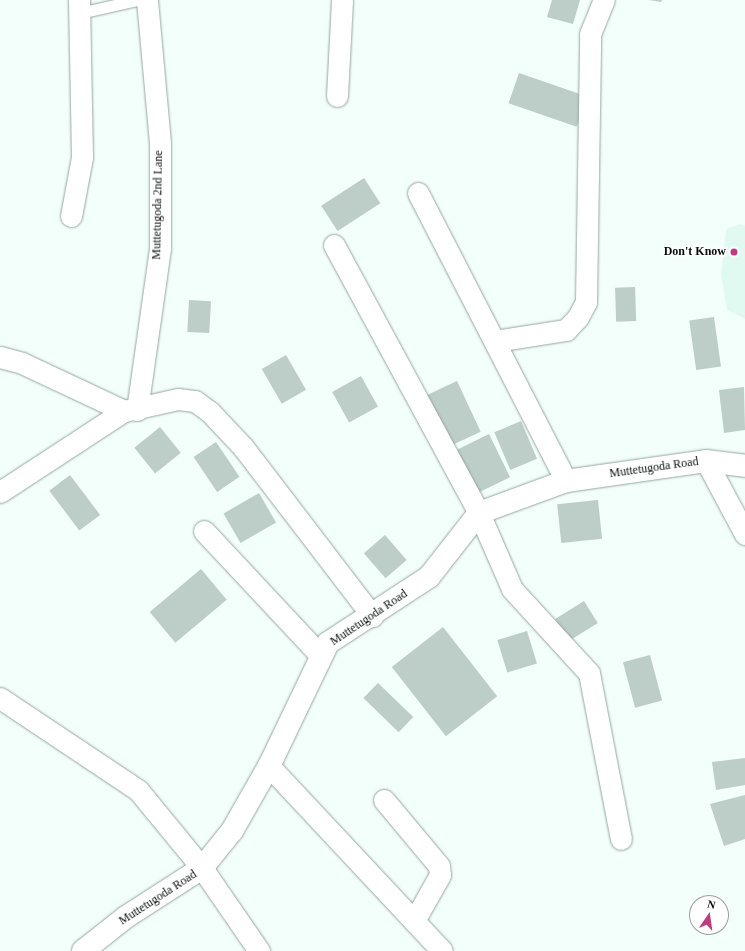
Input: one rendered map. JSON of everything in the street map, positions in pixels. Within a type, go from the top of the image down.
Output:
[{"type":"street","name":"Muttetugoda 2nd Lane","points":[[130,411],[160,248],[160,143],[147,0]]},
{"type":"street","points":[[337,96],[342,0]]},
{"type":"street","points":[[495,341],[566,330],[578,317],[586,302],[590,34],[604,0]]},
{"type":"street","points":[[71,216],[82,157],[80,6]]},
{"type":"street","points":[[418,193],[566,481]]},
{"type":"street","points":[[334,245],[479,513],[512,589],[589,673],[620,839]]},
{"type":"street","points":[[0,357],[22,363],[130,411]]},
{"type":"street","points":[[0,492],[130,411],[178,399],[195,401],[210,412],[243,447],[372,616]]},
{"type":"street","points":[[706,461],[745,534]]},
{"type":"street","name":"Muttetugoda Road","points":[[83,951],[126,917],[202,868],[232,831],[269,766],[328,643],[372,616],[429,577],[479,513],[566,481],[706,461],[745,466]]},
{"type":"street","points":[[204,531],[321,656]]},
{"type":"street","points":[[0,698],[138,790],[202,868],[259,951]]},
{"type":"street","points":[[269,766],[442,951]]},
{"type":"street","points":[[384,800],[439,866],[440,875],[414,921]]},
{"type":"lane","points":[[80,6],[137,0]]},
{"type":"shaded area","name":"Don't Know","points":[[740,224],[745,226],[745,319],[727,310],[721,275],[726,229]]},
{"type":"building","points":[[552,0],[580,0],[573,24],[547,17]]},
{"type":"building","points":[[649,0],[662,0],[661,2]]},
{"type":"building","points":[[519,73],[587,96],[577,127],[509,103]]},
{"type":"building","points":[[364,178],[380,203],[338,231],[321,206]]},
{"type":"building","points":[[635,287],[636,321],[616,322],[615,288]]},
{"type":"building","points":[[189,300],[211,301],[209,333],[187,332]]},
{"type":"building","points":[[714,317],[721,367],[696,370],[689,320]]},
{"type":"building","points":[[286,355],[306,390],[282,404],[262,369]]},
{"type":"building","points":[[361,376],[378,407],[349,423],[332,392]]},
{"type":"building","points":[[457,381],[481,432],[445,448],[422,397]]},
{"type":"building","points":[[744,387],[745,430],[724,433],[719,390]]},
{"type":"building","points":[[521,421],[537,459],[510,470],[494,432]]},
{"type":"building","points":[[160,427],[181,453],[155,473],[134,448]]},
{"type":"building","points":[[489,434],[510,477],[472,496],[451,452]]},
{"type":"building","points":[[216,442],[239,477],[217,492],[194,457]]},
{"type":"building","points":[[70,475],[100,515],[79,531],[49,491]]},
{"type":"building","points":[[259,493],[276,522],[240,543],[223,514]]},
{"type":"building","points":[[598,500],[602,539],[561,543],[557,504]]},
{"type":"building","points":[[385,535],[407,560],[386,578],[364,553]]},
{"type":"building","points":[[201,569],[227,600],[175,643],[150,612]]},
{"type":"building","points":[[584,601],[598,623],[569,641],[555,619]]},
{"type":"building","points":[[443,627],[497,696],[446,736],[392,667]]},
{"type":"building","points":[[527,631],[537,664],[507,673],[497,640]]},
{"type":"building","points":[[650,655],[662,700],[635,708],[623,662]]},
{"type":"building","points":[[378,683],[413,717],[399,732],[363,698]]},
{"type":"building","points":[[745,758],[745,785],[716,790],[712,762]]},
{"type":"building","points":[[745,795],[745,839],[724,846],[710,804]]},
{"type":"place","name":"Don't Know","points":[[734,252]]}]
